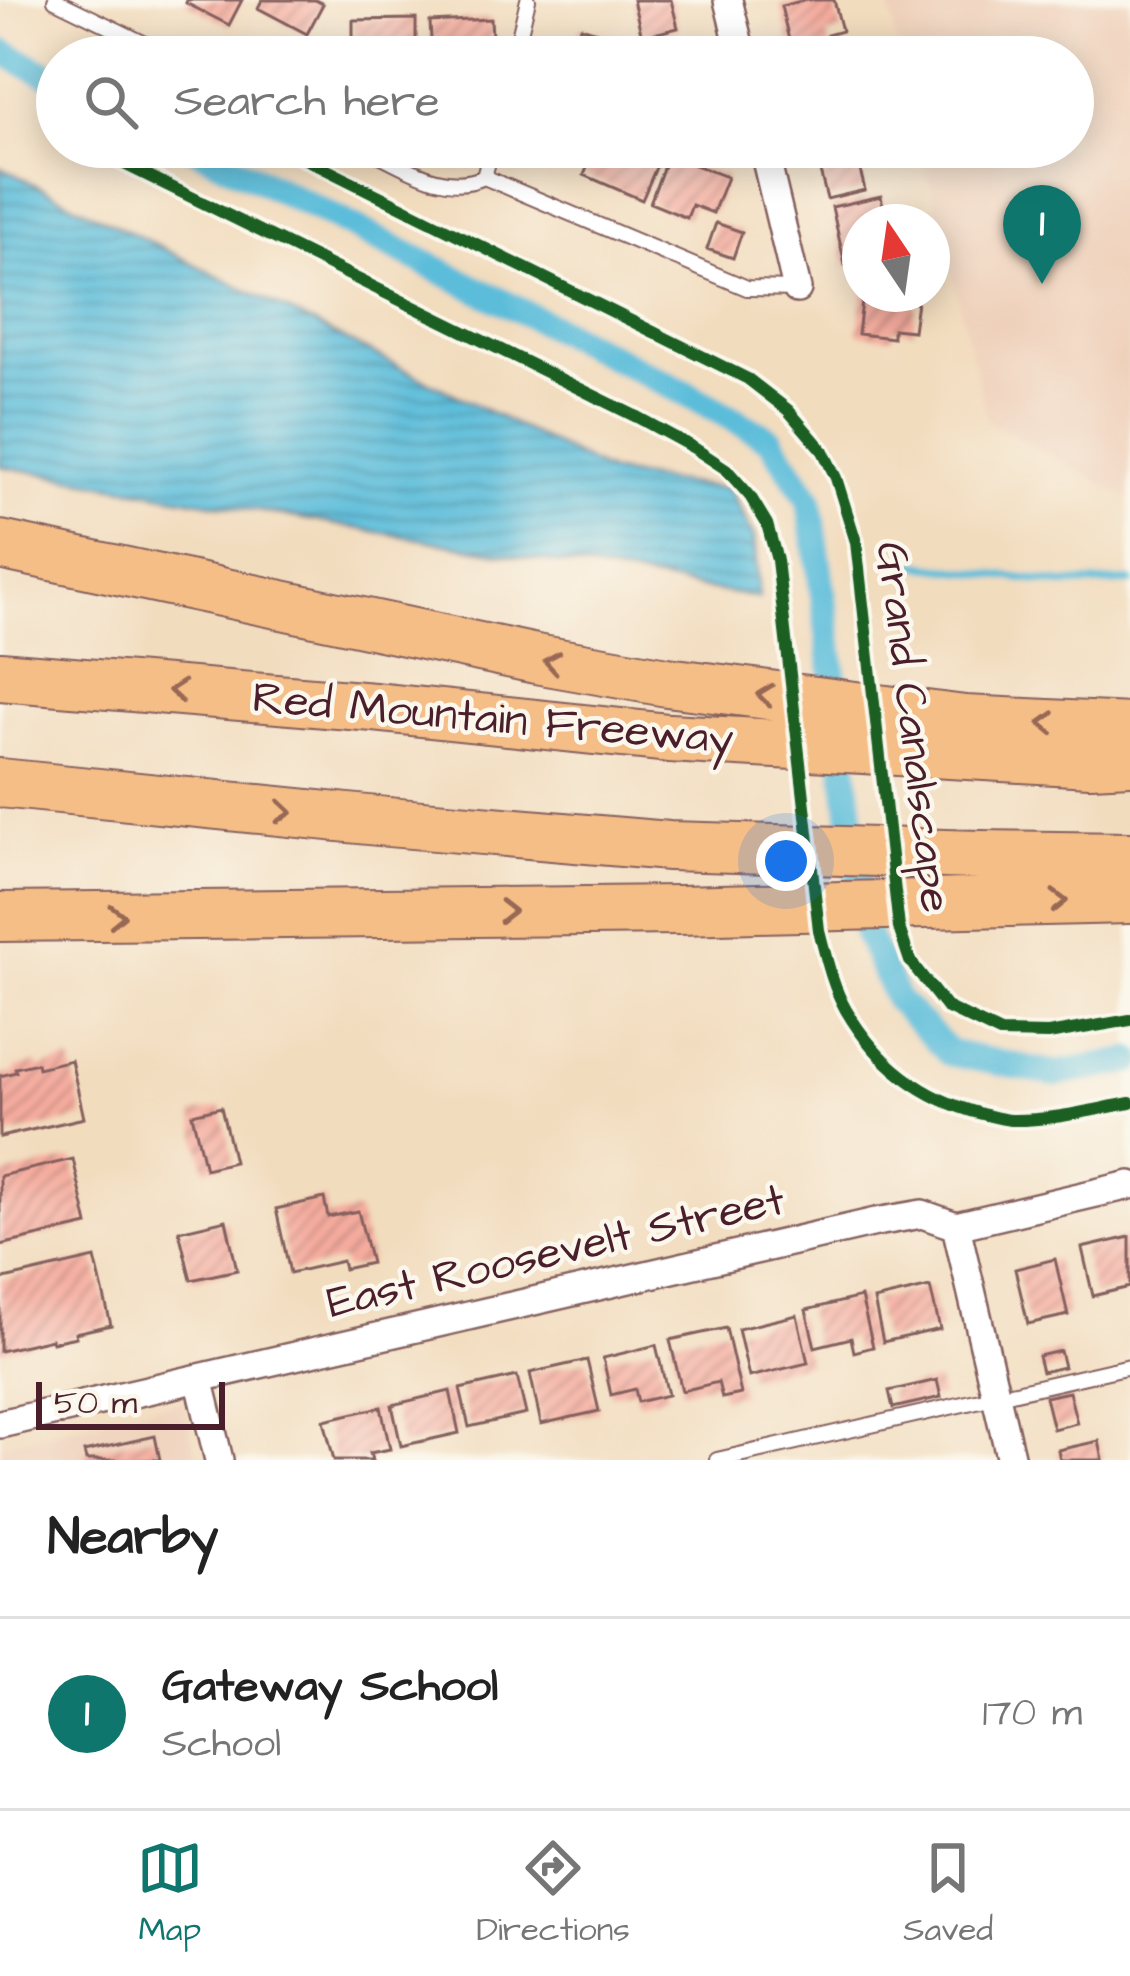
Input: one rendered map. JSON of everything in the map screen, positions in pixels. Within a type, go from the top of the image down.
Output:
[{"type":"highway","points":[[0,545],[536,659],[966,737],[1130,728]]},
{"type":"highway","name":"Red Mountain Freeway","points":[[0,676],[374,707],[669,738],[966,737],[1090,762],[1130,760]]},
{"type":"highway","points":[[0,783],[669,846],[1130,899]]},
{"type":"highway","points":[[0,917],[680,910],[985,879],[1130,857]]},
{"type":"street","points":[[728,0],[737,36]]},
{"type":"street","points":[[768,168],[797,289]]},
{"type":"street","name":"East Roosevelt Street","points":[[0,1424],[876,1222],[922,1214],[956,1226],[1130,1185]]},
{"type":"street","points":[[956,1226],[1011,1460]]},
{"type":"street","points":[[199,1378],[219,1460]]},
{"type":"lane","points":[[55,0],[129,36]]},
{"type":"lane","points":[[519,36],[528,0]]},
{"type":"lane","points":[[410,168],[445,184],[473,183],[484,177],[486,168]]},
{"type":"lane","points":[[484,177],[747,289],[797,289]]},
{"type":"lane","points":[[717,1460],[1130,1366]]},
{"type":"shaded area","points":[[887,0],[1130,0],[1130,499],[987,421],[950,265],[950,204],[936,204],[927,168],[1094,168],[1094,36],[896,36]]},
{"type":"shaded area","points":[[184,1399],[197,1460],[0,1460],[0,1445]]},
{"type":"water","points":[[0,167],[611,473],[729,489],[754,537],[759,598],[0,466]]},
{"type":"building","points":[[187,0],[242,0],[229,25]]},
{"type":"building","points":[[262,0],[323,4],[307,34],[258,8]]},
{"type":"building","points":[[633,0],[671,0],[678,28],[642,36]]},
{"type":"building","points":[[834,0],[842,31],[827,36],[788,36],[781,6]]},
{"type":"building","points":[[416,19],[416,36],[353,36],[353,20]]},
{"type":"building","points":[[491,19],[492,36],[431,36],[430,22]]},
{"type":"building","points":[[581,27],[610,36],[578,36]]},
{"type":"building","points":[[587,168],[656,168],[642,200],[584,175]]},
{"type":"building","points":[[663,168],[703,168],[727,177],[713,213],[692,205],[687,218],[650,203]]},
{"type":"building","points":[[819,168],[869,168],[860,170],[865,190],[827,199]]},
{"type":"building","points":[[881,196],[883,204],[845,204]]},
{"type":"building","points":[[842,205],[842,252],[832,207]]},
{"type":"building","points":[[716,223],[742,232],[733,258],[707,249]]},
{"type":"building","points":[[861,312],[916,312],[913,331],[893,329],[893,338],[858,334]]},
{"type":"building","points":[[71,1060],[84,1118],[0,1137],[0,1076],[37,1063],[38,1068]]},
{"type":"building","points":[[221,1107],[234,1162],[205,1169],[192,1114]]},
{"type":"building","points":[[73,1159],[88,1225],[0,1245],[0,1176]]},
{"type":"building","points":[[324,1198],[328,1217],[358,1211],[371,1263],[344,1269],[342,1261],[290,1273],[276,1209]]},
{"type":"building","points":[[226,1220],[237,1270],[191,1280],[179,1231]]},
{"type":"building","points":[[1130,1237],[1130,1287],[1093,1296],[1082,1248]]},
{"type":"building","points":[[95,1258],[111,1325],[75,1333],[76,1337],[0,1351],[0,1280]]},
{"type":"building","points":[[1055,1259],[1068,1315],[1028,1324],[1015,1269]]},
{"type":"building","points":[[930,1287],[940,1329],[883,1342],[874,1300]]},
{"type":"building","points":[[861,1297],[873,1347],[854,1352],[851,1338],[815,1347],[806,1310]]},
{"type":"building","points":[[797,1315],[808,1363],[749,1377],[738,1329]]},
{"type":"building","points":[[726,1328],[741,1394],[722,1398],[718,1382],[682,1391],[670,1340]]},
{"type":"building","points":[[656,1345],[668,1395],[638,1402],[635,1389],[611,1395],[603,1358]]},
{"type":"building","points":[[1060,1351],[1064,1367],[1042,1372],[1038,1356]]},
{"type":"building","points":[[587,1360],[599,1411],[541,1424],[530,1373]]},
{"type":"building","points":[[517,1376],[526,1414],[469,1427],[460,1389]]},
{"type":"building","points":[[937,1380],[941,1397],[893,1408],[889,1391]]},
{"type":"building","points":[[450,1391],[459,1433],[401,1446],[392,1405]]},
{"type":"building","points":[[1069,1392],[1077,1423],[1053,1429],[1045,1397]]},
{"type":"building","points":[[381,1407],[390,1449],[370,1453],[372,1460],[334,1460],[324,1420]]},
{"type":"building","points":[[155,1436],[160,1460],[86,1460],[84,1452]]},
{"type":"building","points":[[1099,1441],[1103,1460],[1060,1460],[1058,1450]]},
{"type":"waterway","points":[[0,51],[36,69]]},
{"type":"waterway","points":[[235,168],[770,439],[809,498],[865,930],[897,1000],[949,1053],[1056,1074],[1130,1061]]},
{"type":"waterway","points":[[910,564],[1063,584],[1130,582]]},
{"type":"cycle path","points":[[133,168],[637,417],[726,469],[767,524],[777,560],[819,930],[833,981],[858,1029],[887,1062],[921,1088],[960,1107],[1003,1119],[1025,1120],[1130,1103]]},
{"type":"cycle path","name":"Grand Canalscape","points":[[323,168],[748,379],[788,410],[823,451],[856,542],[899,928],[910,961],[946,1007],[1000,1033],[1048,1034],[1130,1020]]},
{"type":"place","name":"Gateway School","points":[[1042,284]]}]
